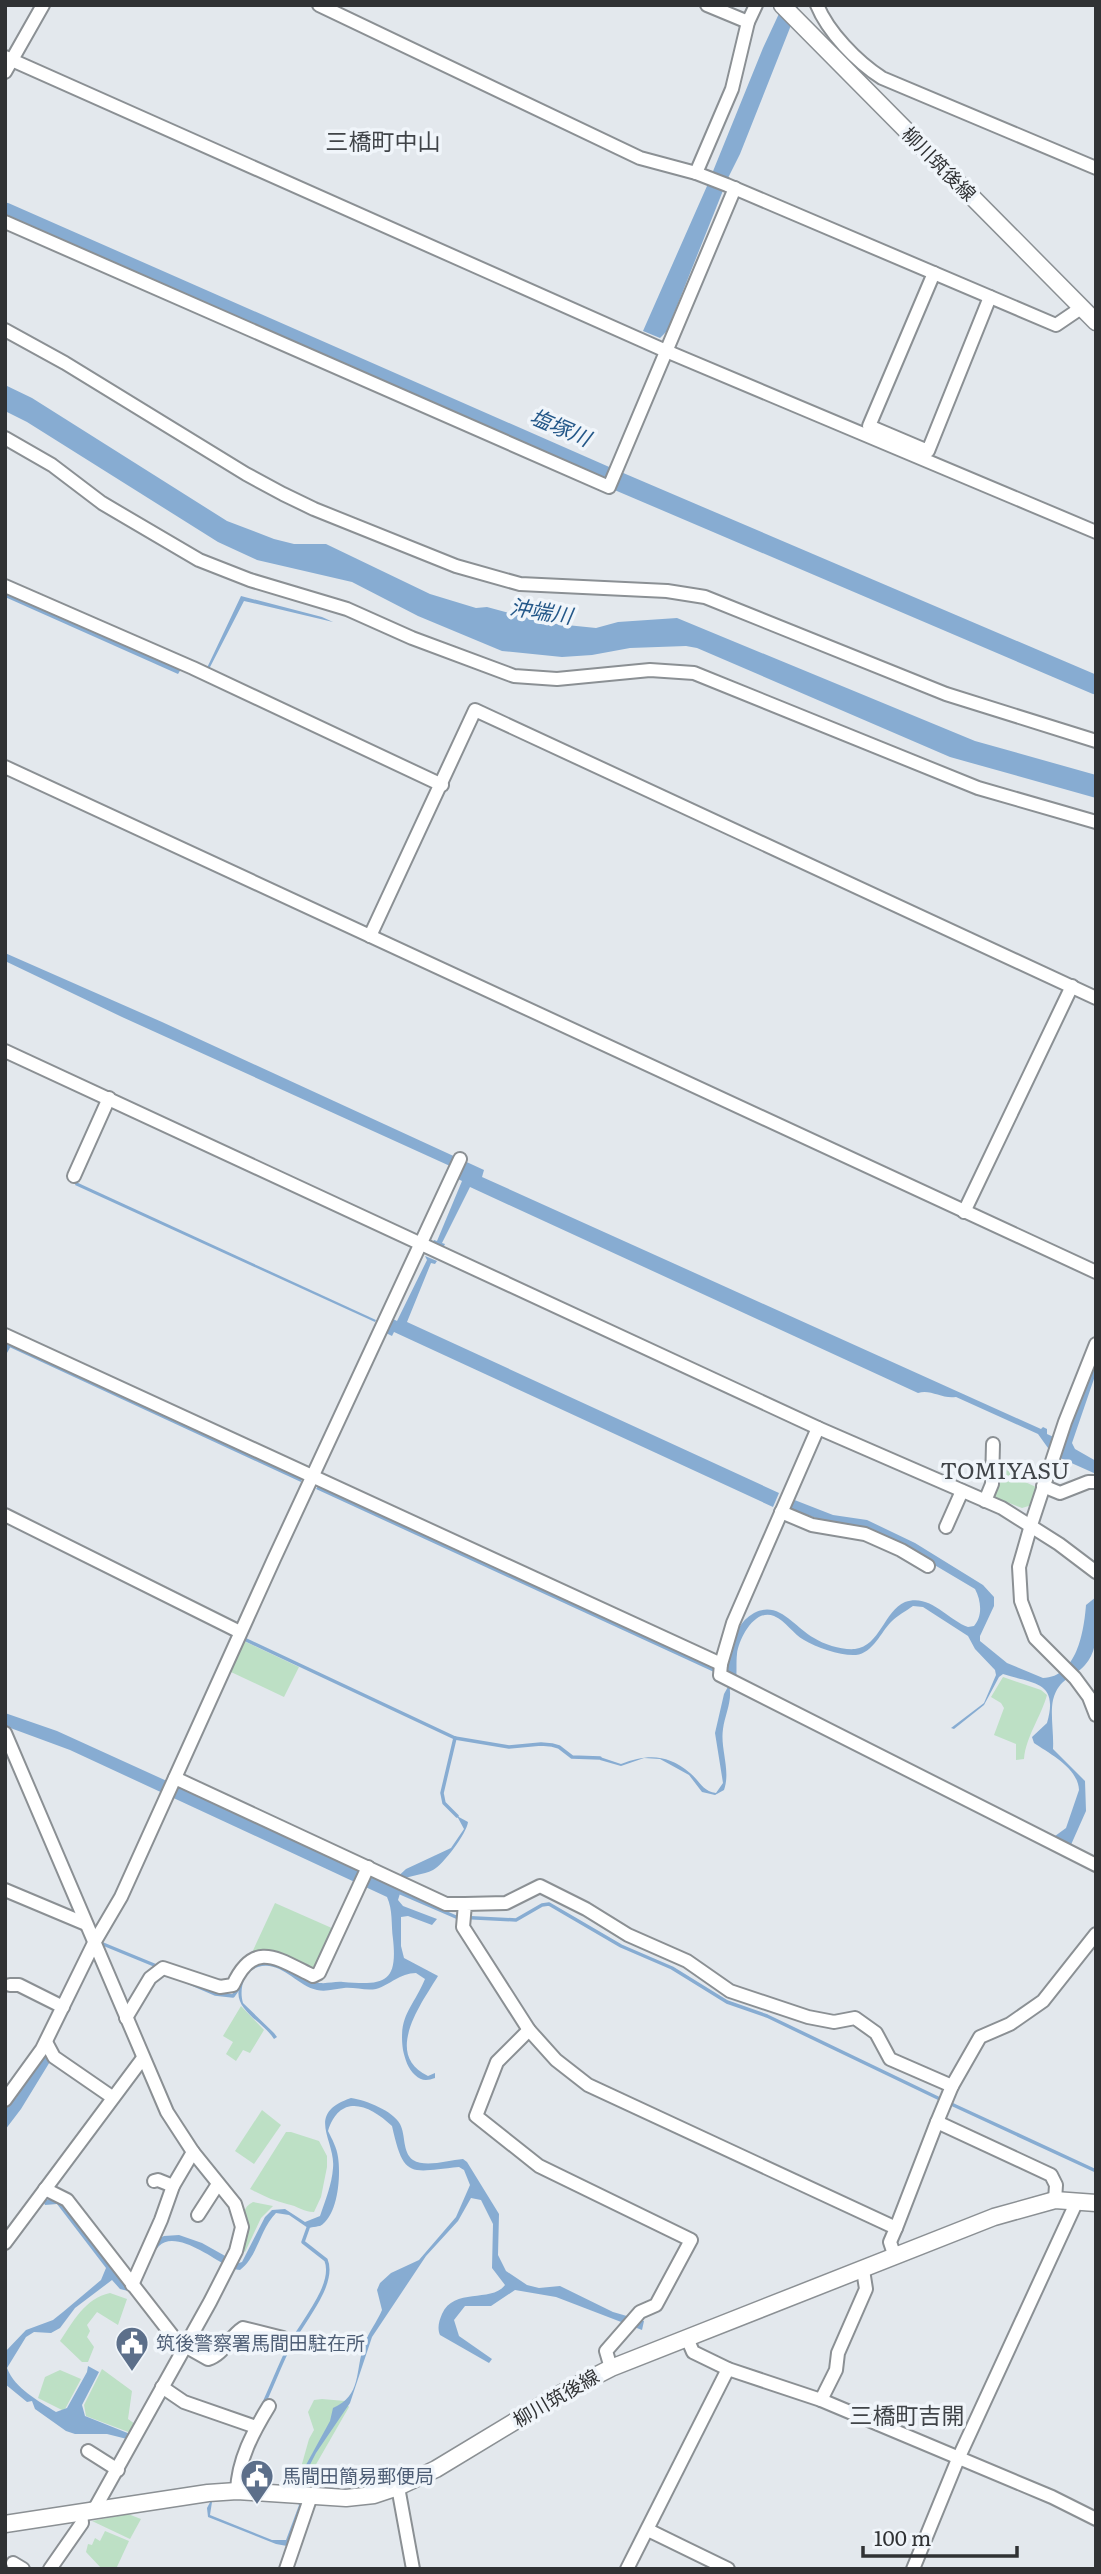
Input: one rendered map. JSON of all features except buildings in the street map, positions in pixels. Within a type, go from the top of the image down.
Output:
[{"type":"main road","name":"柳川筑後線","points":[[782,5],[1096,323]]},
{"type":"main road","name":"柳川筑後線","points":[[5,2524],[208,2493],[237,2491],[346,2498],[374,2495],[436,2469],[560,2394],[635,2357],[994,2217],[1055,2200],[1096,2203]]},
{"type":"street","points":[[43,5],[7,63],[666,351],[1096,532]]},
{"type":"street","points":[[319,5],[640,158],[731,187],[1056,325],[1081,308]]},
{"type":"street","points":[[707,5],[748,22]]},
{"type":"street","points":[[700,175],[732,89],[748,22],[755,5]]},
{"type":"street","points":[[817,5],[825,25],[871,71],[882,78],[1096,168]]},
{"type":"street","points":[[5,222],[609,487],[731,187]]},
{"type":"street","points":[[934,273],[869,426],[928,451],[990,297]]},
{"type":"street","points":[[5,330],[283,494],[456,566],[520,584],[667,591],[705,597],[946,694],[1096,741]]},
{"type":"street","points":[[5,438],[52,465],[102,503],[199,560],[250,580],[346,609],[412,638],[514,676],[557,679],[650,670],[694,673],[978,788],[1096,822]]},
{"type":"street","points":[[5,586],[193,668],[442,785]]},
{"type":"street","points":[[370,936],[475,710],[1096,998]]},
{"type":"street","points":[[5,767],[1096,1272]]},
{"type":"street","points":[[964,1212],[1072,986]]},
{"type":"street","points":[[5,1051],[818,1429],[985,1501],[1031,1525],[1096,1572]]},
{"type":"street","points":[[74,1176],[109,1098]]},
{"type":"street","points":[[5,2100],[46,2042],[94,1943],[121,1897],[312,1476],[424,1246],[460,1158]]},
{"type":"street","points":[[5,1335],[721,1664]]},
{"type":"street","points":[[1096,1344],[1077,1388],[1043,1486],[1019,1567],[1021,1601],[1035,1638],[1075,1678],[1089,1697],[1096,1715]]},
{"type":"street","points":[[818,1429],[733,1623],[720,1675],[1096,1865]]},
{"type":"street","points":[[985,1501],[992,1484],[993,1444]]},
{"type":"street","points":[[1043,1486],[1060,1493],[1088,1482],[1096,1482]]},
{"type":"street","points":[[946,1527],[962,1491]]},
{"type":"street","points":[[781,1511],[812,1525],[866,1534],[901,1549],[928,1566]]},
{"type":"street","points":[[5,1515],[240,1632]]},
{"type":"street","points":[[5,1733],[167,2112],[193,2152],[235,2204],[242,2227],[236,2251],[118,2470],[87,2511],[82,2524],[50,2569]]},
{"type":"street","points":[[175,1778],[446,1903],[506,1903],[540,1886],[586,1909],[628,1935],[687,1961],[730,1990],[808,2017],[834,2022],[855,2018],[876,2033],[890,2059],[953,2086]]},
{"type":"street","points":[[126,2018],[150,1978],[163,1968],[220,1987],[233,1985],[241,1968],[262,1956],[271,1955],[313,1976],[319,1973],[368,1867]]},
{"type":"street","points":[[5,1890],[86,1924]]},
{"type":"street","points":[[465,1904],[463,1927],[529,2030],[555,2060],[587,2085],[896,2228]]},
{"type":"street","points":[[895,2257],[890,2242],[937,2122],[953,2086],[980,2038],[1010,2024],[1043,2001],[1096,1934]]},
{"type":"street","points":[[9,1985],[19,1985],[63,2007]]},
{"type":"street","points":[[529,2030],[497,2062],[476,2116],[539,2166],[691,2240],[656,2305],[640,2312],[606,2351],[611,2368]]},
{"type":"street","points":[[46,2042],[54,2057],[112,2097]]},
{"type":"street","points":[[5,2243],[143,2058]]},
{"type":"street","points":[[937,2122],[1051,2175],[1056,2185],[1055,2200]]},
{"type":"street","points":[[132,2284],[173,2186],[193,2152]]},
{"type":"street","points":[[154,2181],[173,2186]]},
{"type":"street","points":[[198,2215],[218,2184]]},
{"type":"street","points":[[45,2189],[67,2200],[184,2347],[208,2359],[222,2351],[243,2328],[283,2338]]},
{"type":"street","points":[[913,2569],[958,2459],[1077,2202]]},
{"type":"street","points":[[821,2400],[836,2370],[838,2353],[866,2289],[863,2270]]},
{"type":"street","points":[[687,2338],[693,2352],[728,2369],[821,2400],[1052,2497],[1096,2519]]},
{"type":"street","points":[[627,2569],[728,2369]]},
{"type":"street","points":[[162,2387],[184,2402],[256,2427]]},
{"type":"street","points":[[237,2491],[237,2472],[256,2427],[269,2406]]},
{"type":"street","points":[[88,2451],[118,2470]]},
{"type":"street","points":[[398,2487],[413,2569]]},
{"type":"street","points":[[286,2569],[311,2496]]},
{"type":"street","points":[[648,2530],[728,2569]]},
{"type":"green space","points":[[997,1466],[1022,1477],[1021,1480],[1038,1488],[1032,1505],[1022,1508],[989,1495]]},
{"type":"green space","points":[[244,1641],[299,1667],[284,1697],[231,1672]]},
{"type":"green space","points":[[1003,1677],[1041,1690],[1047,1695],[1024,1759],[1016,1760],[1016,1744],[994,1735],[1004,1708],[991,1697]]},
{"type":"green space","points":[[275,1903],[334,1929],[315,1972],[250,1957]]},
{"type":"green space","points":[[241,2006],[264,2030],[250,2053],[243,2050],[236,2061],[226,2054],[233,2042],[223,2036]]},
{"type":"green space","points":[[262,2110],[281,2125],[254,2164],[235,2151]]},
{"type":"green space","points":[[286,2132],[319,2141],[327,2156],[321,2197],[314,2212],[273,2200],[250,2189]]},
{"type":"green space","points":[[253,2202],[273,2206],[261,2218],[245,2252],[242,2250],[243,2216],[248,2205]]},
{"type":"green space","points":[[110,2293],[127,2299],[118,2325],[97,2312],[87,2325],[90,2331],[87,2337],[94,2347],[88,2362],[82,2362],[60,2341],[87,2305]]},
{"type":"green space","points":[[102,2369],[132,2391],[128,2419],[135,2424],[131,2433],[86,2416],[84,2405]]},
{"type":"green space","points":[[60,2370],[81,2379],[64,2411],[38,2398],[45,2377]]},
{"type":"green space","points":[[314,2400],[345,2401],[349,2407],[307,2480],[300,2471],[314,2430],[308,2412]]},
{"type":"green space","points":[[128,2514],[141,2519],[130,2539],[92,2521]]},
{"type":"green space","points":[[105,2531],[129,2541],[116,2569],[102,2569],[86,2552],[88,2544],[92,2545],[95,2538],[100,2541]]},
{"type":"water","points":[[783,5],[799,5],[667,331],[660,338],[643,331]]},
{"type":"water","name":"沖端川","points":[[5,385],[32,398],[227,521],[274,539],[294,544],[326,544],[430,594],[476,608],[487,607],[547,623],[596,628],[618,622],[677,618],[975,741],[1096,775],[1096,798],[950,757],[697,648],[630,648],[562,657],[502,651],[418,616],[352,582],[257,560],[218,542],[27,422],[5,411]]},
{"type":"water","points":[[5,593],[181,669],[178,674],[5,597]]},
{"type":"water","points":[[241,596],[333,622],[244,601],[208,671],[206,670]]},
{"type":"water","points":[[5,953],[484,1170],[482,1177],[1041,1429],[1043,1427],[1047,1429],[1047,1434],[1058,1439],[1096,1357],[1096,1373],[1072,1443],[1075,1449],[1096,1461],[1096,1474],[1058,1457],[1057,1452],[1048,1448],[1038,1434],[956,1397],[918,1393],[470,1187],[442,1243],[445,1244],[443,1248],[432,1243],[437,1241],[462,1181],[458,1179],[461,1171],[122,1017],[5,961]]},
{"type":"water","points":[[76,1182],[376,1320],[375,1322],[75,1185]]},
{"type":"water","points":[[425,1256],[437,1261],[435,1264],[431,1263],[407,1322],[779,1493],[773,1507],[394,1332],[392,1336],[386,1333],[393,1319],[397,1321],[427,1260]]},
{"type":"water","points":[[5,1341],[302,1478],[301,1482],[5,1345]]},
{"type":"water","points":[[318,1486],[716,1669],[714,1672],[316,1489]]},
{"type":"water","points":[[792,1499],[833,1515],[867,1520],[915,1543],[983,1585],[994,1597],[994,1606],[980,1641],[1007,1663],[1043,1678],[1055,1676],[1071,1661],[1080,1639],[1086,1605],[1096,1597],[1096,1641],[1090,1658],[1059,1687],[1052,1706],[1053,1749],[1085,1781],[1086,1811],[1070,1847],[1051,1839],[1066,1828],[1079,1790],[1077,1782],[1069,1768],[1034,1743],[1032,1737],[1047,1723],[1050,1699],[1047,1692],[1034,1683],[1003,1674],[984,1705],[954,1729],[951,1728],[984,1703],[996,1675],[995,1670],[975,1649],[968,1636],[923,1607],[913,1606],[899,1615],[872,1646],[856,1655],[836,1653],[816,1646],[800,1637],[778,1618],[760,1616],[749,1626],[741,1640],[737,1654],[736,1681],[725,1675],[740,1626],[749,1616],[763,1610],[779,1612],[823,1643],[850,1649],[870,1642],[898,1606],[905,1602],[914,1600],[931,1604],[968,1627],[974,1626],[979,1618],[980,1603],[975,1589],[916,1554],[788,1508]]},
{"type":"water","points":[[729,1685],[729,1702],[722,1737],[726,1775],[724,1790],[715,1795],[702,1792],[689,1775],[660,1759],[644,1758],[665,1759],[673,1762],[690,1773],[704,1788],[716,1793],[723,1783],[715,1733],[724,1694]]},
{"type":"water","points":[[5,1713],[57,1731],[391,1883],[406,1869],[451,1848],[464,1829],[457,1816],[468,1822],[459,1841],[437,1867],[401,1880],[398,1900],[403,1906],[437,1919],[432,1925],[408,1916],[401,1917],[401,1946],[404,1958],[438,1976],[416,2014],[407,2043],[408,2055],[415,2067],[428,2076],[435,2073],[435,2078],[424,2080],[417,2077],[409,2067],[403,2050],[405,2020],[425,1979],[416,1973],[405,1975],[376,1989],[324,1991],[310,1988],[274,1967],[253,1969],[243,1982],[243,2003],[274,2033],[277,2037],[274,2039],[248,2013],[239,1998],[239,1990],[247,1973],[255,1966],[267,1961],[319,1983],[368,1983],[385,1979],[393,1965],[394,1954],[391,1912],[387,1897],[70,1750],[5,1726]]},
{"type":"water","points":[[600,1757],[621,1764],[644,1758],[621,1766],[600,1760]]},
{"type":"water","points":[[47,2057],[51,2060],[5,2130],[5,2099],[9,2101],[16,2098],[42,2059]]},
{"type":"water","points":[[351,2098],[379,2107],[396,2119],[402,2128],[407,2153],[413,2160],[437,2163],[463,2159],[467,2162],[499,2214],[498,2255],[506,2271],[527,2285],[539,2288],[560,2286],[613,2312],[644,2321],[642,2330],[556,2297],[515,2290],[491,2306],[465,2306],[454,2320],[459,2336],[492,2359],[489,2363],[440,2335],[439,2322],[448,2306],[464,2298],[491,2293],[505,2285],[492,2268],[493,2224],[481,2200],[471,2198],[458,2221],[426,2256],[372,2337],[350,2403],[316,2453],[300,2484],[302,2505],[287,2546],[208,2517],[207,2508],[219,2485],[210,2515],[272,2540],[286,2540],[299,2505],[293,2495],[295,2485],[330,2421],[333,2408],[349,2397],[353,2389],[364,2345],[382,2310],[377,2290],[380,2283],[391,2273],[419,2260],[456,2217],[470,2185],[464,2170],[459,2167],[429,2170],[411,2168],[400,2155],[392,2126],[365,2108],[347,2107],[333,2119],[328,2131],[339,2165],[337,2195],[331,2214],[320,2226],[308,2228],[289,2215],[276,2213],[246,2264],[240,2270],[233,2269],[236,2264],[242,2262],[265,2217],[272,2210],[285,2209],[305,2222],[320,2216],[333,2168],[325,2120],[337,2104]]},
{"type":"water","points":[[50,2199],[63,2203],[132,2292],[120,2289],[112,2280],[75,2308],[60,2328],[51,2333],[34,2332],[26,2337],[7,2368],[22,2388],[56,2412],[67,2408],[88,2366],[99,2372],[82,2405],[85,2416],[130,2434],[127,2439],[107,2434],[75,2434],[66,2431],[35,2409],[32,2401],[27,2402],[5,2384],[5,2352],[26,2330],[53,2320],[63,2312],[101,2280],[106,2268],[57,2204],[45,2205],[43,2201]]},
{"type":"water","points":[[179,2235],[202,2243],[227,2257],[224,2264],[192,2246],[174,2241],[166,2242],[153,2254],[140,2286],[136,2282],[158,2239]]},
{"type":"waterway","name":"塩塚川","points":[[5,212],[606,476],[1096,685]]},
{"type":"waterway","points":[[5,1353],[9,1346]]},
{"type":"waterway","points":[[242,1638],[455,1738],[509,1747],[552,1745],[572,1757],[600,1758]]},
{"type":"waterway","points":[[455,1738],[442,1793],[444,1803],[457,1816]]},
{"type":"waterway","points":[[398,1892],[456,1917],[516,1920],[542,1905],[549,1904],[621,1946],[672,1968],[727,2002],[767,2016],[942,2100]]},
{"type":"waterway","points":[[103,1944],[159,1967]]},
{"type":"waterway","points":[[187,1982],[215,1994],[233,1996],[238,1989]]},
{"type":"waterway","points":[[949,2103],[1096,2171]]},
{"type":"waterway","points":[[264,2403],[291,2343],[316,2303],[326,2280],[326,2260],[303,2242],[308,2228]]},
{"type":"place","name":"筑後警察署馬間田駐在所","points":[[132,2373]]},
{"type":"place","name":"馬間田簡易郵便局","points":[[257,2506]]},
{"type":"district","name":"三橋町中山","points":[[383,142]]},
{"type":"district","name":"TOMIYASU","points":[[1005,1471]]},
{"type":"district","name":"三橋町吉開","points":[[907,2416]]}]
